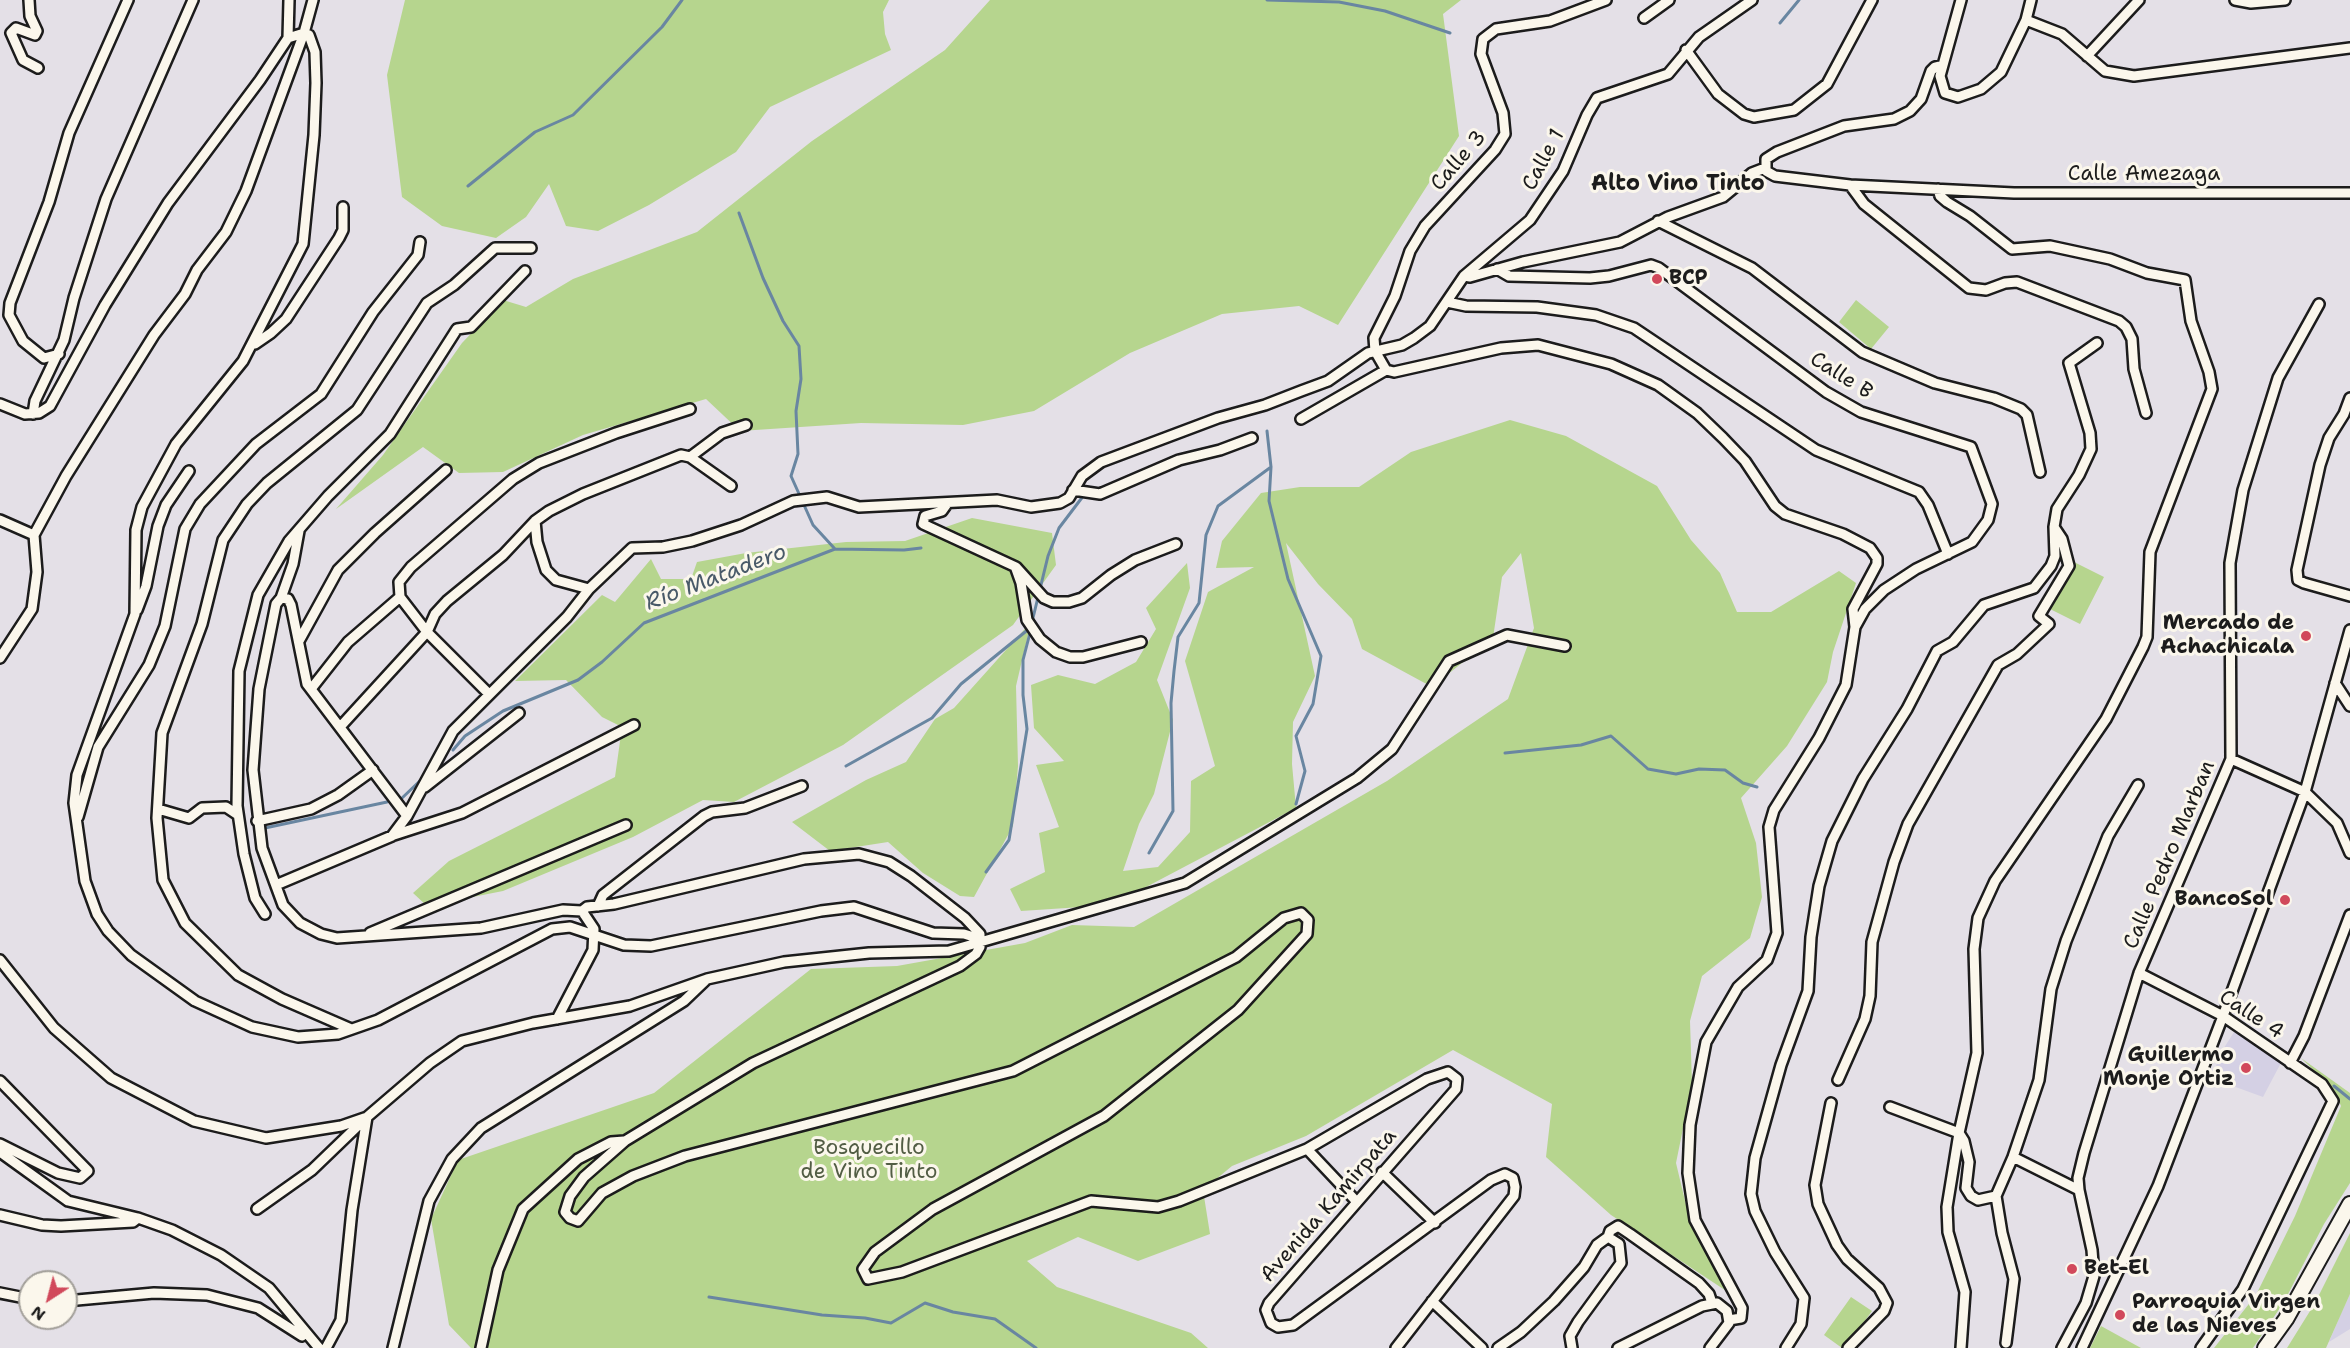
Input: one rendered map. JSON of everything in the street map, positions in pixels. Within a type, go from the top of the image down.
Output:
[{"type":"street","points":[[29,0],[30,16],[37,31],[35,35],[15,28],[11,33],[23,60],[38,68]]},
{"type":"street","points":[[59,354],[44,357],[23,341],[9,315],[10,303],[49,202],[69,133],[128,0]]},
{"type":"street","points":[[33,414],[35,401],[59,354],[74,298],[106,199],[193,0]]},
{"type":"street","points":[[0,404],[25,414],[33,414],[43,412],[55,399],[105,305],[153,225],[260,80],[288,38],[288,0]]},
{"type":"street","points":[[0,659],[32,609],[37,572],[34,535],[66,476],[154,335],[185,294],[197,270],[226,232],[246,191],[304,33],[313,0]]},
{"type":"street","name":"Calle 3","points":[[1375,351],[1374,338],[1395,296],[1410,251],[1425,226],[1489,157],[1505,134],[1503,113],[1481,54],[1484,39],[1496,29],[1550,21],[1606,0]]},
{"type":"street","points":[[1644,18],[1669,0]]},
{"type":"street","name":"Calle 1","points":[[392,836],[407,816],[453,731],[567,617],[589,589],[632,548],[663,547],[692,541],[741,525],[793,501],[826,497],[859,507],[997,500],[1031,507],[1044,506],[1069,498],[1082,476],[1101,462],[1218,418],[1264,405],[1319,384],[1375,351],[1402,345],[1430,326],[1464,276],[1530,220],[1563,171],[1587,115],[1597,98],[1668,74],[1686,50],[1714,25],[1752,0]]},
{"type":"street","points":[[1686,50],[1718,94],[1744,114],[1754,117],[1782,114],[1806,103],[1827,84],[1872,0]]},
{"type":"street","points":[[1961,0],[1940,82],[1945,93],[1958,97],[1981,90],[2001,72],[2026,20],[2031,0]]},
{"type":"street","points":[[2087,56],[2139,0]]},
{"type":"street","points":[[2235,0],[2251,3],[2285,0]]},
{"type":"street","points":[[2026,20],[2062,34],[2105,70],[2134,76],[2350,48]]},
{"type":"street","points":[[288,38],[304,33]]},
{"type":"street","points":[[135,614],[136,530],[148,493],[176,444],[243,361],[253,345],[303,244],[314,135],[316,83],[315,52],[312,41],[304,33]]},
{"type":"street","points":[[1464,276],[1470,277],[1497,269],[1615,244],[1658,221],[1723,196],[1752,173],[1765,168],[1768,157],[1784,149],[1844,126],[1894,119],[1910,111],[1921,99],[1931,72],[1935,67],[1943,65]]},
{"type":"street","name":"Calle Amezaga","points":[[1765,168],[1775,176],[1850,184],[2023,193],[2350,192]]},
{"type":"street","points":[[1850,184],[1864,204],[1970,288],[1986,290],[2005,283],[2017,282],[2119,321],[2126,327],[2132,339],[2134,369],[2146,413]]},
{"type":"street","points":[[1938,189],[1940,196],[1947,202],[1970,216],[2012,249],[2050,246],[2110,260],[2147,273],[2180,278],[2187,282],[2191,321],[2209,372],[2212,388],[2150,552],[2147,637],[2106,719],[1995,881],[1982,904],[1978,918],[1974,949],[1977,1053],[1959,1133],[1947,1207],[1948,1232],[1965,1292],[1961,1348]]},
{"type":"street","points":[[253,345],[286,319],[333,247],[343,230],[343,207]]},
{"type":"street","points":[[1658,221],[1752,268],[1862,352],[1935,383],[1994,398],[2021,409],[2027,415],[2040,472]]},
{"type":"street","points":[[76,824],[98,747],[149,665],[165,626],[185,529],[200,504],[256,444],[321,394],[373,312],[414,262],[418,255],[420,242]]},
{"type":"street","points":[[351,1029],[282,999],[238,975],[185,923],[163,880],[158,809],[162,733],[202,624],[222,540],[231,525],[267,483],[357,410],[428,303],[454,285],[495,248],[531,248]]},
{"type":"street","name":"Calle B","points":[[1497,269],[1509,276],[1590,278],[1609,276],[1650,265],[1659,268],[1826,392],[1861,412],[1971,447],[1992,504],[1988,520],[1978,535],[1948,554]]},
{"type":"street","points":[[265,914],[255,898],[238,814],[239,672],[258,595],[279,555],[299,529],[390,434],[457,329],[471,327],[525,271]]},
{"type":"street","points":[[1447,302],[1466,306],[1511,305],[1546,308],[1596,315],[1634,328],[1816,450],[1876,477],[1919,492],[1928,505],[1948,554],[1916,569],[1884,590],[1868,604],[1855,627]]},
{"type":"street","name":"Calle Pedro Marban","points":[[2062,1348],[2086,1303],[2094,1276],[2093,1256],[2078,1178],[2084,1153],[2139,973],[2231,759],[2230,563],[2243,490],[2278,378],[2319,304]]},
{"type":"street","points":[[1786,1348],[1801,1324],[1804,1298],[1770,1242],[1755,1211],[1751,1194],[1755,1158],[1781,1065],[1808,991],[1811,937],[1819,886],[1832,841],[1870,768],[1910,703],[1937,651],[1953,642],[1984,604],[2037,587],[2055,556],[2054,527],[2059,504],[2079,475],[2091,448],[2090,433],[2069,363],[2097,343]]},
{"type":"street","points":[[1301,419],[1386,370],[1394,372],[1501,348],[1538,345],[1611,364],[1658,385],[1697,413],[1723,438],[1745,461],[1774,506],[1785,514],[1843,534],[1870,548],[1877,558],[1877,564],[1853,609],[1855,627],[1846,685],[1819,738],[1781,796],[1769,827],[1778,933],[1773,950],[1767,960],[1738,987],[1727,1002],[1703,1053],[1690,1125],[1688,1173],[1697,1227],[1742,1308],[1741,1318],[1729,1320]]},
{"type":"street","points":[[1375,351],[1386,370]]},
{"type":"street","points":[[2350,398],[2347,416],[2329,438],[2320,465],[2297,563],[2298,580],[2350,596]]},
{"type":"street","points":[[489,694],[427,632],[400,597],[399,582],[411,567],[513,479],[538,463],[616,433],[690,409]]},
{"type":"street","points":[[690,457],[722,433],[746,425]]},
{"type":"street","points":[[1073,490],[1100,494],[1179,460],[1220,450],[1252,438]]},
{"type":"street","points":[[340,727],[427,632],[435,614],[447,601],[503,555],[535,520],[584,494],[681,455],[690,457],[731,486]]},
{"type":"street","points":[[299,641],[338,570],[375,533],[446,470]]},
{"type":"street","points":[[189,471],[166,505],[158,526],[146,585],[77,775],[74,803],[85,881],[97,914],[131,955],[195,1001],[252,1027],[298,1037],[338,1034],[378,1020],[552,929],[570,927],[624,945],[651,946],[821,910],[854,908],[878,913],[933,933],[964,934],[980,941]]},
{"type":"street","points":[[947,504],[942,511],[925,516],[923,524],[1015,567],[1044,598],[1053,602],[1069,602],[1091,593],[1111,574],[1135,560],[1176,544]]},
{"type":"street","points":[[0,520],[34,535]]},
{"type":"street","points":[[535,520],[537,542],[546,570],[556,580],[589,589]]},
{"type":"street","points":[[1838,1080],[1865,1019],[1870,996],[1872,942],[1894,862],[1908,824],[1998,665],[2018,654],[2049,624],[2039,616],[2069,566],[2062,539],[2054,527]]},
{"type":"street","points":[[299,529],[293,564],[281,598],[276,604],[255,715],[254,770],[257,820],[262,848],[284,905],[300,923],[321,934],[337,938],[481,928],[563,910],[582,911],[587,907],[804,859],[859,854],[889,862],[911,876],[965,918],[980,934],[976,954],[960,966],[753,1063],[625,1141],[611,1142],[578,1159],[523,1209],[498,1270],[481,1348]]},
{"type":"street","points":[[1015,567],[1021,583],[1027,620],[1040,639],[1056,652],[1070,657],[1083,657],[1141,642]]},
{"type":"street","points":[[311,690],[348,642],[400,597]]},
{"type":"street","points":[[281,598],[290,602],[307,684],[407,816]]},
{"type":"street","points":[[2082,1348],[2158,1186],[2223,1016],[2305,792],[2350,630]]},
{"type":"street","points":[[257,1209],[312,1170],[367,1117],[430,1063],[455,1045],[473,1036],[630,1006],[706,979],[804,958],[869,952],[949,951],[1185,883],[1357,778],[1392,749],[1449,661],[1507,635],[1565,646]]},
{"type":"street","points":[[2335,683],[2350,706]]},
{"type":"street","points":[[421,790],[519,713]]},
{"type":"street","points":[[276,885],[392,836],[462,813],[634,725]]},
{"type":"street","points":[[2231,759],[2305,792],[2337,823],[2350,854]]},
{"type":"street","points":[[257,820],[310,809],[338,795],[373,770]]},
{"type":"street","points":[[2006,1343],[2014,1279],[2002,1233],[1996,1196],[2013,1157],[2039,1080],[2051,990],[2066,941],[2108,836],[2138,784]]},
{"type":"street","points":[[597,906],[610,889],[704,816],[712,812],[746,808],[802,786]]},
{"type":"street","points":[[158,809],[189,818],[202,808],[226,807],[238,814]]},
{"type":"street","points":[[362,936],[626,825]]},
{"type":"street","points":[[557,1019],[591,957],[595,934],[582,911]]},
{"type":"street","name":"Avenida Kamirpata","points":[[625,1141],[584,1177],[567,1206],[565,1212],[570,1218],[578,1221],[602,1193],[633,1176],[685,1156],[1013,1071],[1236,957],[1284,918],[1301,913],[1308,920],[1307,934],[1229,1017],[1104,1116],[933,1209],[874,1252],[863,1269],[868,1279],[902,1272],[1091,1201],[1158,1207],[1179,1201],[1307,1149],[1427,1079],[1445,1072],[1455,1075],[1458,1081],[1456,1089],[1269,1303],[1266,1310],[1268,1317],[1278,1327],[1293,1325],[1491,1180],[1505,1174],[1513,1178],[1514,1196],[1396,1348]]},
{"type":"street","points":[[2290,1063],[2304,1036],[2350,915]]},
{"type":"street","points":[[0,960],[54,1028],[111,1078],[194,1121],[266,1138],[341,1126],[367,1117]]},
{"type":"street","name":"Calle 4","points":[[2139,973],[2223,1016],[2322,1084],[2333,1101],[2243,1289],[2201,1348]]},
{"type":"street","points":[[393,1348],[429,1201],[452,1159],[482,1128],[684,1001],[706,979]]},
{"type":"street","points":[[0,1081],[88,1171],[80,1178],[58,1173],[0,1144]]},
{"type":"street","points":[[1832,1103],[1815,1185],[1818,1204],[1837,1245],[1847,1259],[1879,1288],[1887,1303],[1884,1311],[1848,1348]]},
{"type":"street","points":[[1890,1107],[1959,1133],[1964,1141],[1968,1162],[1966,1188],[1971,1196],[1978,1200],[1996,1196]]},
{"type":"street","points":[[326,1348],[341,1320],[352,1210],[367,1117]]},
{"type":"street","points":[[1307,1149],[1357,1202]]},
{"type":"street","points":[[0,1152],[68,1201],[138,1218],[184,1235],[255,1277],[274,1293],[316,1346]]},
{"type":"street","points":[[2013,1157],[2079,1190]]},
{"type":"street","points":[[1382,1172],[1435,1223]]},
{"type":"street","points":[[2265,1348],[2300,1295],[2350,1204]]},
{"type":"street","points":[[0,1215],[42,1225],[61,1226],[133,1222],[138,1218]]},
{"type":"street","points":[[1498,1348],[1521,1332],[1554,1301],[1584,1267],[1597,1245],[1618,1226],[1699,1282],[1710,1294],[1712,1303]]},
{"type":"street","points":[[1572,1348],[1570,1336],[1620,1263],[1622,1250],[1619,1244],[1608,1237]]},
{"type":"street","points":[[0,1293],[18,1297]]},
{"type":"street","points":[[78,1300],[154,1293],[207,1295],[258,1308],[316,1346]]},
{"type":"street","points":[[1432,1301],[1482,1348]]},
{"type":"street","points":[[1618,1348],[1712,1303],[1722,1307],[1729,1320],[1727,1329],[1710,1348]]},
{"type":"shaded area","name":"Guillermo Monje Ortiz","points":[[2236,1029],[2283,1059],[2263,1097],[2211,1078],[2222,1051]]},
{"type":"shaded area","points":[[2350,1294],[2350,1329],[2329,1342],[2340,1316]]},
{"type":"green space","points":[[405,0],[889,0],[883,12],[885,34],[891,50],[770,107],[736,152],[649,205],[598,231],[566,226],[549,184],[526,217],[496,238],[442,226],[402,197],[387,75]]},
{"type":"green space","points":[[990,0],[1461,0],[1443,14],[1459,136],[1338,325],[1299,306],[1222,314],[1130,353],[1034,411],[963,425],[861,423],[740,431],[706,399],[583,435],[503,472],[459,473],[423,447],[336,509],[383,455],[462,343],[503,300],[526,307],[573,279],[697,232],[812,141],[945,50]]},
{"type":"green space","points":[[1856,300],[1889,327],[1871,349],[1839,322]]},
{"type":"green space","name":"Bosquecillo de Vino Tinto","points":[[1510,420],[1566,436],[1657,486],[1691,540],[1720,573],[1737,612],[1771,612],[1839,571],[1856,583],[1833,652],[1827,682],[1787,746],[1741,798],[1756,843],[1762,897],[1750,938],[1702,976],[1690,1021],[1692,1084],[1676,1163],[1691,1226],[1737,1298],[1611,1215],[1546,1157],[1552,1104],[1453,1050],[1306,1136],[1232,1166],[1203,1190],[1210,1234],[1138,1261],[1078,1237],[1027,1261],[1057,1287],[1191,1333],[1208,1348],[471,1348],[449,1325],[431,1219],[458,1160],[654,1093],[811,969],[897,966],[1025,943],[1072,925],[1134,927],[1387,781],[1508,699],[1534,628],[1521,553],[1502,577],[1493,638],[1432,687],[1362,649],[1352,619],[1318,584],[1286,543],[1315,676],[1293,722],[1292,764],[1296,808],[1112,905],[1021,911],[1010,889],[1045,872],[1039,833],[1059,827],[1036,765],[1064,761],[1034,728],[1031,685],[1058,675],[1095,684],[1136,662],[1156,629],[1146,608],[1187,563],[1190,588],[1157,680],[1173,720],[1154,794],[1139,824],[1123,871],[1158,867],[1190,832],[1191,781],[1215,766],[1185,661],[1208,592],[1254,567],[1216,568],[1222,541],[1261,493],[1300,487],[1359,487],[1411,452]]},
{"type":"green space","points":[[972,518],[1052,533],[1056,565],[1013,625],[843,745],[734,802],[703,800],[633,837],[503,891],[427,906],[413,893],[449,861],[615,777],[622,727],[602,717],[566,680],[515,681],[602,595],[615,602],[651,559],[661,579],[691,579],[697,562],[746,553],[846,542],[905,541]]},
{"type":"green space","points":[[2072,561],[2104,577],[2080,624],[2048,608]]},
{"type":"green space","points":[[1031,622],[1016,686],[1018,766],[1013,826],[974,897],[960,896],[923,873],[888,842],[830,851],[792,822],[866,780],[906,762],[935,719],[954,708]]},
{"type":"green space","points":[[2301,1058],[2350,1093],[2350,1183],[2324,1224],[2284,1302],[2253,1348],[2214,1348],[2256,1295],[2295,1216],[2341,1106],[2334,1090]]},
{"type":"green space","points":[[2350,1233],[2350,1294],[2326,1348],[2287,1348],[2315,1303]]},
{"type":"green space","points":[[1851,1297],[1872,1311],[1845,1348],[1842,1348],[1824,1335]]},
{"type":"green space","points":[[2101,1326],[2141,1348],[2090,1348]]},
{"type":"waterway","points":[[468,186],[535,132],[573,115],[662,27],[682,0]]},
{"type":"waterway","name":"Río Matadero","points":[[1267,0],[1339,2],[1385,11],[1450,33]]},
{"type":"waterway","points":[[1780,23],[1799,0]]},
{"type":"waterway","points":[[739,213],[763,278],[783,321],[799,346],[801,379],[796,411],[798,454],[791,476],[813,525],[835,549]]},
{"type":"waterway","points":[[1267,431],[1271,467],[1269,501],[1288,579],[1321,656],[1313,704],[1296,736],[1305,771],[1296,804]]},
{"type":"waterway","points":[[1149,853],[1173,811],[1171,703],[1178,637],[1199,603],[1206,535],[1218,506],[1271,467]]},
{"type":"waterway","points":[[1032,622],[1048,556],[1059,528],[1084,495]]},
{"type":"waterway","name":"Río Matadero","points":[[453,750],[465,736],[503,711],[578,680],[602,662],[644,623],[835,549],[904,550],[921,548]]},
{"type":"waterway","points":[[846,766],[932,718],[961,684],[1030,628]]},
{"type":"waterway","points":[[986,872],[1009,840],[1027,729],[1023,695],[1023,660],[1031,629]]},
{"type":"waterway","points":[[1505,753],[1581,745],[1611,736],[1648,769],[1676,774],[1699,769],[1725,770],[1743,783],[1757,787]]},
{"type":"waterway","name":"Río Matadero","points":[[401,799],[424,777]]},
{"type":"waterway","name":"Río Matadero","points":[[265,828],[387,802]]},
{"type":"waterway","points":[[2334,1086],[2350,1099]]},
{"type":"waterway","points":[[709,1297],[822,1315],[865,1318],[891,1323],[925,1303],[953,1312],[995,1319],[1036,1348]]},
{"type":"place","name":"BCP","points":[[1657,279]]},
{"type":"place","name":"Mercado de Achachicala","points":[[2306,636]]},
{"type":"place","name":"BancoSol","points":[[2285,900]]},
{"type":"place","name":"Guillermo Monje Ortiz","points":[[2246,1068]]},
{"type":"place","name":"Bet-El","points":[[2072,1269]]},
{"type":"place","name":"Parroquia Virgen de las Nieves","points":[[2120,1315]]},
{"type":"district","name":"Alto Vino Tinto","points":[[1678,184]]}]
